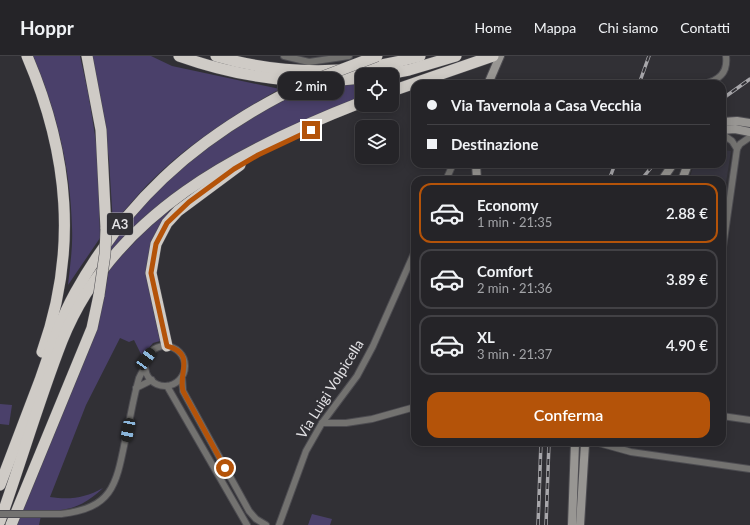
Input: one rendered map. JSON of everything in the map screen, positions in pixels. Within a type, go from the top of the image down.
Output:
[{"type":"highway","points":[[1,481],[57,302],[62,272],[64,205],[57,145],[40,86],[27,56]]},
{"type":"highway","points":[[11,525],[92,328],[99,295],[105,254],[106,229],[100,130],[86,56]]},
{"type":"highway","points":[[179,56],[226,71],[272,78],[328,81],[355,79]]},
{"type":"highway","points":[[216,56],[264,66],[333,71],[366,68],[420,56]]},
{"type":"highway","name":"A3","points":[[1,481],[61,322],[74,294],[106,243],[142,199],[186,157],[244,115],[322,77],[377,56]]},
{"type":"highway","points":[[399,72],[456,56]]},
{"type":"highway","points":[[425,80],[493,56]]},
{"type":"highway","points":[[399,90],[411,85]]},
{"type":"highway","name":"A3","points":[[0,521],[62,341],[89,289],[114,256],[150,219],[176,197],[207,176],[256,150],[355,105]]},
{"type":"highway","points":[[167,346],[151,273],[156,244],[167,223],[189,202],[246,161],[355,111]]},
{"type":"street","points":[[284,56],[309,62],[348,56]]},
{"type":"street","points":[[490,80],[500,56]]},
{"type":"street","points":[[713,80],[720,77],[726,68],[726,56]]},
{"type":"street","points":[[726,122],[737,121],[750,123]]},
{"type":"street","points":[[726,130],[735,129],[750,132]]},
{"type":"street","points":[[726,137],[732,141],[737,149]]},
{"type":"street","points":[[726,226],[737,149],[740,144],[750,137]]},
{"type":"street","name":"Via Luigi Volpicella","points":[[273,525],[280,523],[306,451],[322,423],[357,376],[373,346],[411,260]]},
{"type":"street","points":[[182,377],[178,382],[167,386],[160,385],[152,380],[146,373],[146,359],[153,350],[159,347],[167,346],[174,348],[183,357],[185,364],[182,377],[183,391],[239,494],[256,520],[267,525],[273,525]]},
{"type":"street","points":[[0,514],[61,514],[78,512],[98,503],[112,489],[119,471],[136,388],[145,366]]},
{"type":"street","points":[[136,388],[152,380]]},
{"type":"street","points":[[167,386],[247,525]]},
{"type":"street","points":[[322,423],[346,424],[372,419],[411,408]]},
{"type":"street","points":[[726,417],[750,420]]},
{"type":"street","points":[[572,525],[575,446]]},
{"type":"street","points":[[580,525],[586,446]]},
{"type":"street","points":[[609,446],[631,452],[750,468]]},
{"type":"shaded area","points":[[33,56],[80,56],[88,92],[98,154],[100,238],[68,285],[72,235],[69,184],[61,140],[49,97]]},
{"type":"shaded area","points":[[91,56],[151,56],[172,66],[280,89],[245,109],[193,144],[147,185],[113,224],[109,160],[103,114]]},
{"type":"shaded area","points":[[355,83],[355,102],[255,145],[195,179],[161,205],[109,255],[109,247],[126,224],[183,165],[253,115],[314,85]]},
{"type":"shaded area","points":[[726,150],[731,151],[726,183],[726,176],[690,176],[693,168],[726,168]]},
{"type":"shaded area","points":[[180,202],[165,220],[155,236],[149,252],[148,283],[160,341],[153,343],[142,356],[134,340],[129,342],[120,338],[86,405],[50,497],[64,498],[84,496],[103,488],[89,500],[75,507],[42,511],[39,525],[14,525],[105,292],[109,269],[147,229]]},
{"type":"shaded area","points":[[0,404],[12,405],[9,425],[0,424]]},
{"type":"shaded area","points":[[312,514],[332,519],[330,525],[308,525]]},
{"type":"railway","points":[[640,80],[649,56]]},
{"type":"railway","points":[[726,96],[750,79]]},
{"type":"railway","points":[[610,176],[614,168]]},
{"type":"railway","points":[[644,176],[651,168]]},
{"type":"railway","points":[[538,525],[541,446]]},
{"type":"railway","points":[[546,525],[549,446]]},
{"type":"route","points":[[225,468],[183,391],[181,385],[185,370],[183,357],[174,348],[167,346],[151,273],[156,244],[167,223],[178,211],[221,178],[246,161],[311,130]]}]
